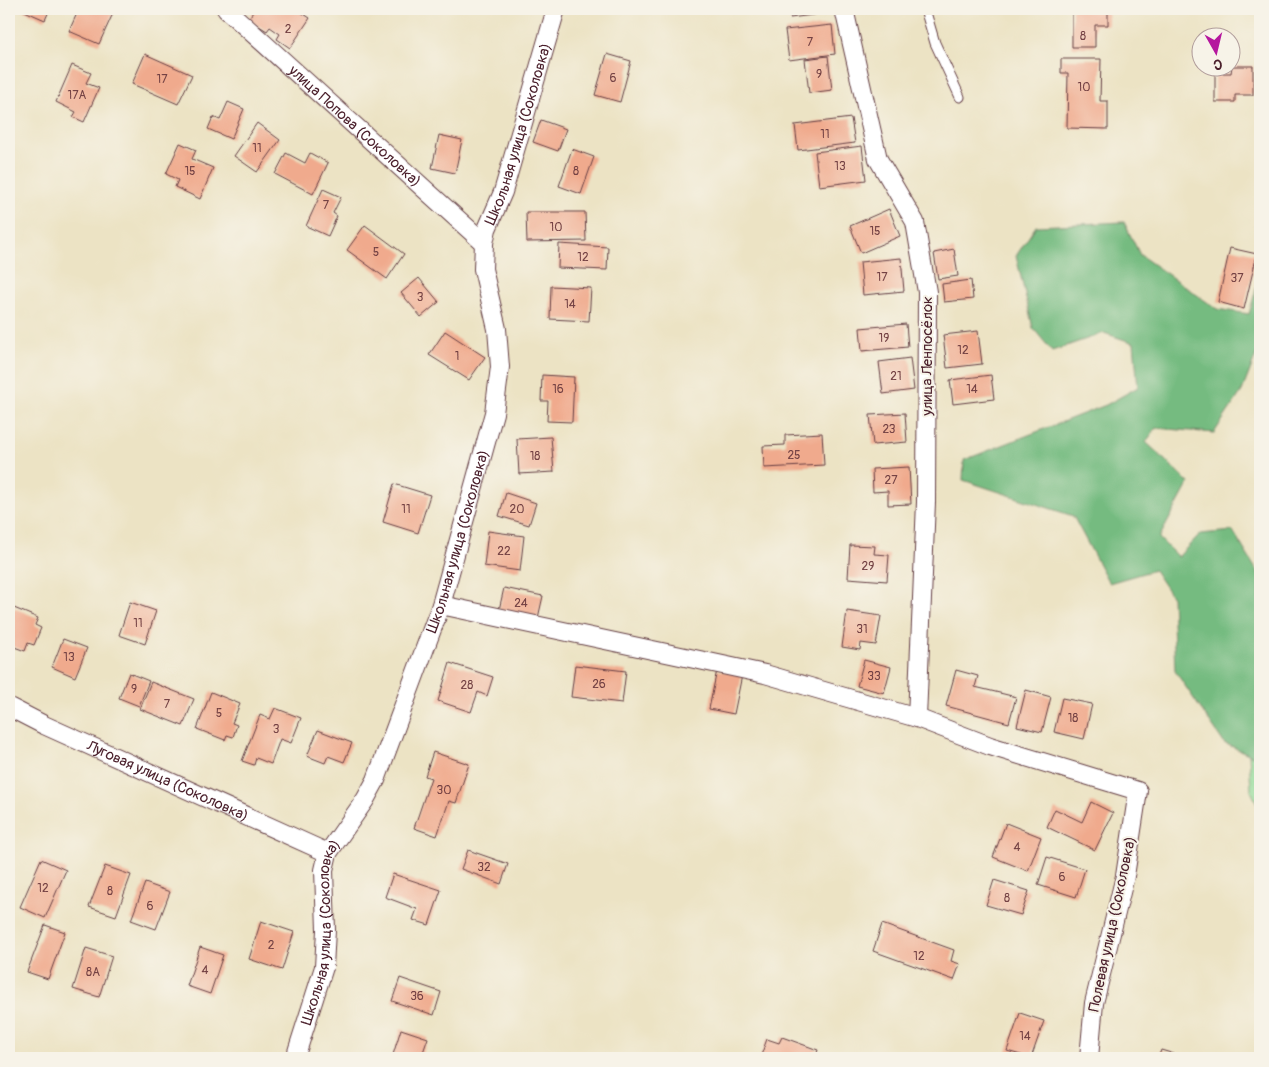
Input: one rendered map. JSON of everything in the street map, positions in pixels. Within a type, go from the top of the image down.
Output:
[{"type":"street","name":"улица Попова (Соколовка)","points":[[226,9],[484,243]]},
{"type":"street","name":"Школьная улица (Соколовка)","points":[[295,1058],[324,967],[326,930],[324,870],[328,853],[365,800],[376,780],[441,604],[494,413],[500,367],[497,330],[483,269],[484,243],[487,229],[503,192],[556,9]]},
{"type":"street","name":"улица Ленпосёлок","points":[[844,9],[878,160],[915,222],[927,292],[926,502],[917,718]]},
{"type":"street","points":[[441,604],[765,674],[917,718]]},
{"type":"street","name":"Луговая улица (Соколовка)","points":[[9,707],[44,725],[328,853]]},
{"type":"street","name":"Полевая улица (Соколовка)","points":[[917,718],[990,746],[1138,791],[1125,876],[1094,1003],[1089,1058]]},
{"type":"lane","points":[[925,9],[935,43],[960,97]]},
{"type":"green space","points":[[1124,222],[1140,255],[1217,309],[1249,314],[1260,275],[1260,345],[1242,391],[1214,433],[1156,428],[1146,442],[1189,483],[1159,538],[1178,557],[1200,534],[1233,531],[1260,576],[1260,759],[1224,743],[1175,671],[1172,597],[1154,570],[1109,583],[1073,516],[963,480],[964,460],[1106,405],[1138,387],[1134,343],[1104,333],[1052,351],[1033,328],[1016,256],[1036,226]]},
{"type":"green space","points":[[1249,754],[1260,759],[1260,810],[1251,791]]},
{"type":"building","points":[[20,9],[50,9],[45,20]]},
{"type":"building","points":[[79,9],[115,9],[99,44],[69,31]]},
{"type":"building","points":[[255,9],[296,9],[310,18],[290,48],[277,39],[280,34],[270,27],[267,31],[248,19]]},
{"type":"building","points":[[789,9],[828,9],[828,13],[790,18]]},
{"type":"building","points":[[1072,9],[1108,9],[1108,25],[1095,25],[1095,47],[1072,47]]},
{"type":"building","points":[[832,25],[835,54],[789,60],[785,30]]},
{"type":"building","points":[[145,54],[192,75],[178,104],[132,84]]},
{"type":"building","points":[[607,54],[631,61],[620,102],[595,95]]},
{"type":"building","points":[[828,56],[832,90],[809,93],[805,59]]},
{"type":"building","points":[[1061,59],[1101,59],[1100,101],[1108,101],[1108,129],[1067,128],[1068,73],[1061,73]]},
{"type":"building","points":[[72,65],[91,73],[86,83],[99,88],[84,122],[73,117],[76,112],[56,102]]},
{"type":"building","points":[[1242,66],[1253,66],[1253,95],[1235,95],[1235,102],[1215,102],[1215,78],[1242,78]]},
{"type":"building","points":[[228,102],[244,109],[231,139],[208,129],[213,117],[220,120]]},
{"type":"building","points":[[851,118],[855,143],[798,150],[795,125]]},
{"type":"building","points":[[541,120],[566,129],[558,151],[533,142]]},
{"type":"building","points":[[257,123],[280,140],[257,172],[234,156]]},
{"type":"building","points":[[439,135],[462,140],[455,173],[432,168]]},
{"type":"building","points":[[180,143],[196,150],[192,159],[213,168],[200,199],[175,187],[178,180],[166,174]]},
{"type":"building","points":[[862,146],[866,180],[819,186],[815,152]]},
{"type":"building","points":[[572,149],[594,157],[581,194],[559,186]]},
{"type":"building","points":[[286,153],[305,163],[310,153],[328,163],[313,194],[275,174]]},
{"type":"building","points":[[323,189],[341,197],[333,213],[337,216],[328,236],[306,226]]},
{"type":"building","points":[[889,209],[900,236],[861,253],[850,226]]},
{"type":"building","points":[[526,212],[585,212],[586,241],[527,242]]},
{"type":"building","points":[[365,225],[404,254],[387,279],[347,250]]},
{"type":"building","points":[[559,244],[608,247],[607,270],[558,268]]},
{"type":"building","points":[[1230,248],[1257,254],[1244,309],[1218,302]]},
{"type":"building","points":[[954,249],[958,276],[938,279],[934,253]]},
{"type":"building","points":[[901,258],[904,291],[863,295],[860,262]]},
{"type":"building","points":[[419,278],[439,302],[421,317],[401,293]]},
{"type":"building","points":[[971,280],[973,299],[944,302],[942,284]]},
{"type":"building","points":[[551,286],[591,288],[589,321],[550,319]]},
{"type":"building","points":[[906,324],[908,347],[862,351],[860,328]]},
{"type":"building","points":[[445,331],[485,357],[469,380],[429,355]]},
{"type":"building","points":[[978,331],[982,364],[947,368],[943,335]]},
{"type":"building","points":[[910,358],[914,390],[883,394],[879,362]]},
{"type":"building","points":[[542,375],[574,377],[572,422],[547,421],[548,401],[541,401]]},
{"type":"building","points":[[991,375],[994,399],[953,404],[950,380]]},
{"type":"building","points":[[905,413],[907,442],[873,445],[870,415]]},
{"type":"building","points":[[822,433],[824,465],[764,468],[763,446],[785,445],[785,435]]},
{"type":"building","points":[[551,437],[554,472],[519,474],[517,439]]},
{"type":"building","points":[[909,467],[911,504],[888,505],[888,491],[873,492],[872,469]]},
{"type":"building","points":[[394,484],[430,495],[418,533],[383,522]]},
{"type":"building","points":[[506,493],[536,503],[529,525],[499,516]]},
{"type":"building","points":[[488,531],[524,536],[520,571],[484,566]]},
{"type":"building","points":[[850,545],[875,546],[874,554],[889,555],[887,581],[848,578]]},
{"type":"building","points":[[504,588],[543,596],[538,618],[499,610]]},
{"type":"building","points":[[130,602],[156,611],[145,644],[119,635]]},
{"type":"building","points":[[14,608],[38,618],[35,625],[41,628],[34,645],[28,643],[25,651],[9,645],[9,621]]},
{"type":"building","points":[[847,611],[881,616],[876,645],[861,643],[860,650],[842,647]]},
{"type":"building","points":[[63,639],[87,648],[75,677],[52,667]]},
{"type":"building","points":[[864,660],[891,667],[884,693],[857,686]]},
{"type":"building","points":[[450,663],[493,677],[487,696],[478,692],[471,712],[438,701]]},
{"type":"building","points":[[575,665],[626,671],[622,703],[571,697]]},
{"type":"building","points":[[717,670],[742,675],[734,714],[709,709]]},
{"type":"building","points":[[956,670],[978,676],[975,687],[1016,697],[1009,723],[946,706]]},
{"type":"building","points":[[129,673],[149,681],[139,706],[119,698]]},
{"type":"building","points":[[151,682],[194,699],[183,726],[140,709]]},
{"type":"building","points":[[1026,690],[1051,697],[1042,732],[1017,726]]},
{"type":"building","points":[[211,692],[240,704],[232,723],[237,725],[233,737],[227,735],[225,740],[197,729]]},
{"type":"building","points":[[1062,698],[1092,704],[1084,739],[1054,732]]},
{"type":"building","points":[[275,708],[301,718],[291,743],[280,739],[271,764],[256,758],[254,765],[242,761],[260,715],[270,719]]},
{"type":"building","points":[[318,730],[352,743],[344,762],[328,756],[325,763],[307,756]]},
{"type":"building","points":[[433,752],[469,764],[456,803],[449,801],[437,836],[414,828],[431,778],[425,776]]},
{"type":"building","points":[[1091,802],[1113,813],[1095,850],[1047,827],[1055,809],[1082,822]]},
{"type":"building","points":[[1006,823],[1041,837],[1028,871],[993,857]]},
{"type":"building","points":[[468,850],[508,864],[501,884],[461,869]]},
{"type":"building","points":[[1047,857],[1085,869],[1076,897],[1038,885]]},
{"type":"building","points":[[41,859],[66,870],[45,918],[20,907]]},
{"type":"building","points":[[105,866],[131,875],[116,916],[89,907]]},
{"type":"building","points":[[393,874],[441,890],[429,925],[413,920],[417,909],[385,897]]},
{"type":"building","points":[[994,880],[1029,891],[1021,915],[986,905]]},
{"type":"building","points":[[145,883],[170,892],[156,929],[131,920]]},
{"type":"building","points":[[261,921],[294,932],[282,970],[249,959]]},
{"type":"building","points":[[882,924],[954,950],[951,961],[960,964],[954,980],[873,951]]},
{"type":"building","points":[[45,925],[65,932],[48,979],[27,972]]},
{"type":"building","points":[[200,947],[223,955],[210,994],[187,986]]},
{"type":"building","points":[[86,948],[112,956],[99,997],[73,989]]},
{"type":"building","points":[[400,978],[441,992],[434,1015],[392,1001]]},
{"type":"building","points":[[1020,1013],[1044,1021],[1031,1058],[1007,1051]]},
{"type":"building","points":[[401,1029],[428,1038],[421,1058],[392,1058]]},
{"type":"building","points":[[782,1037],[818,1050],[815,1058],[760,1058],[767,1039],[779,1043]]},
{"type":"building","points":[[1161,1050],[1188,1058],[1158,1058]]}]
